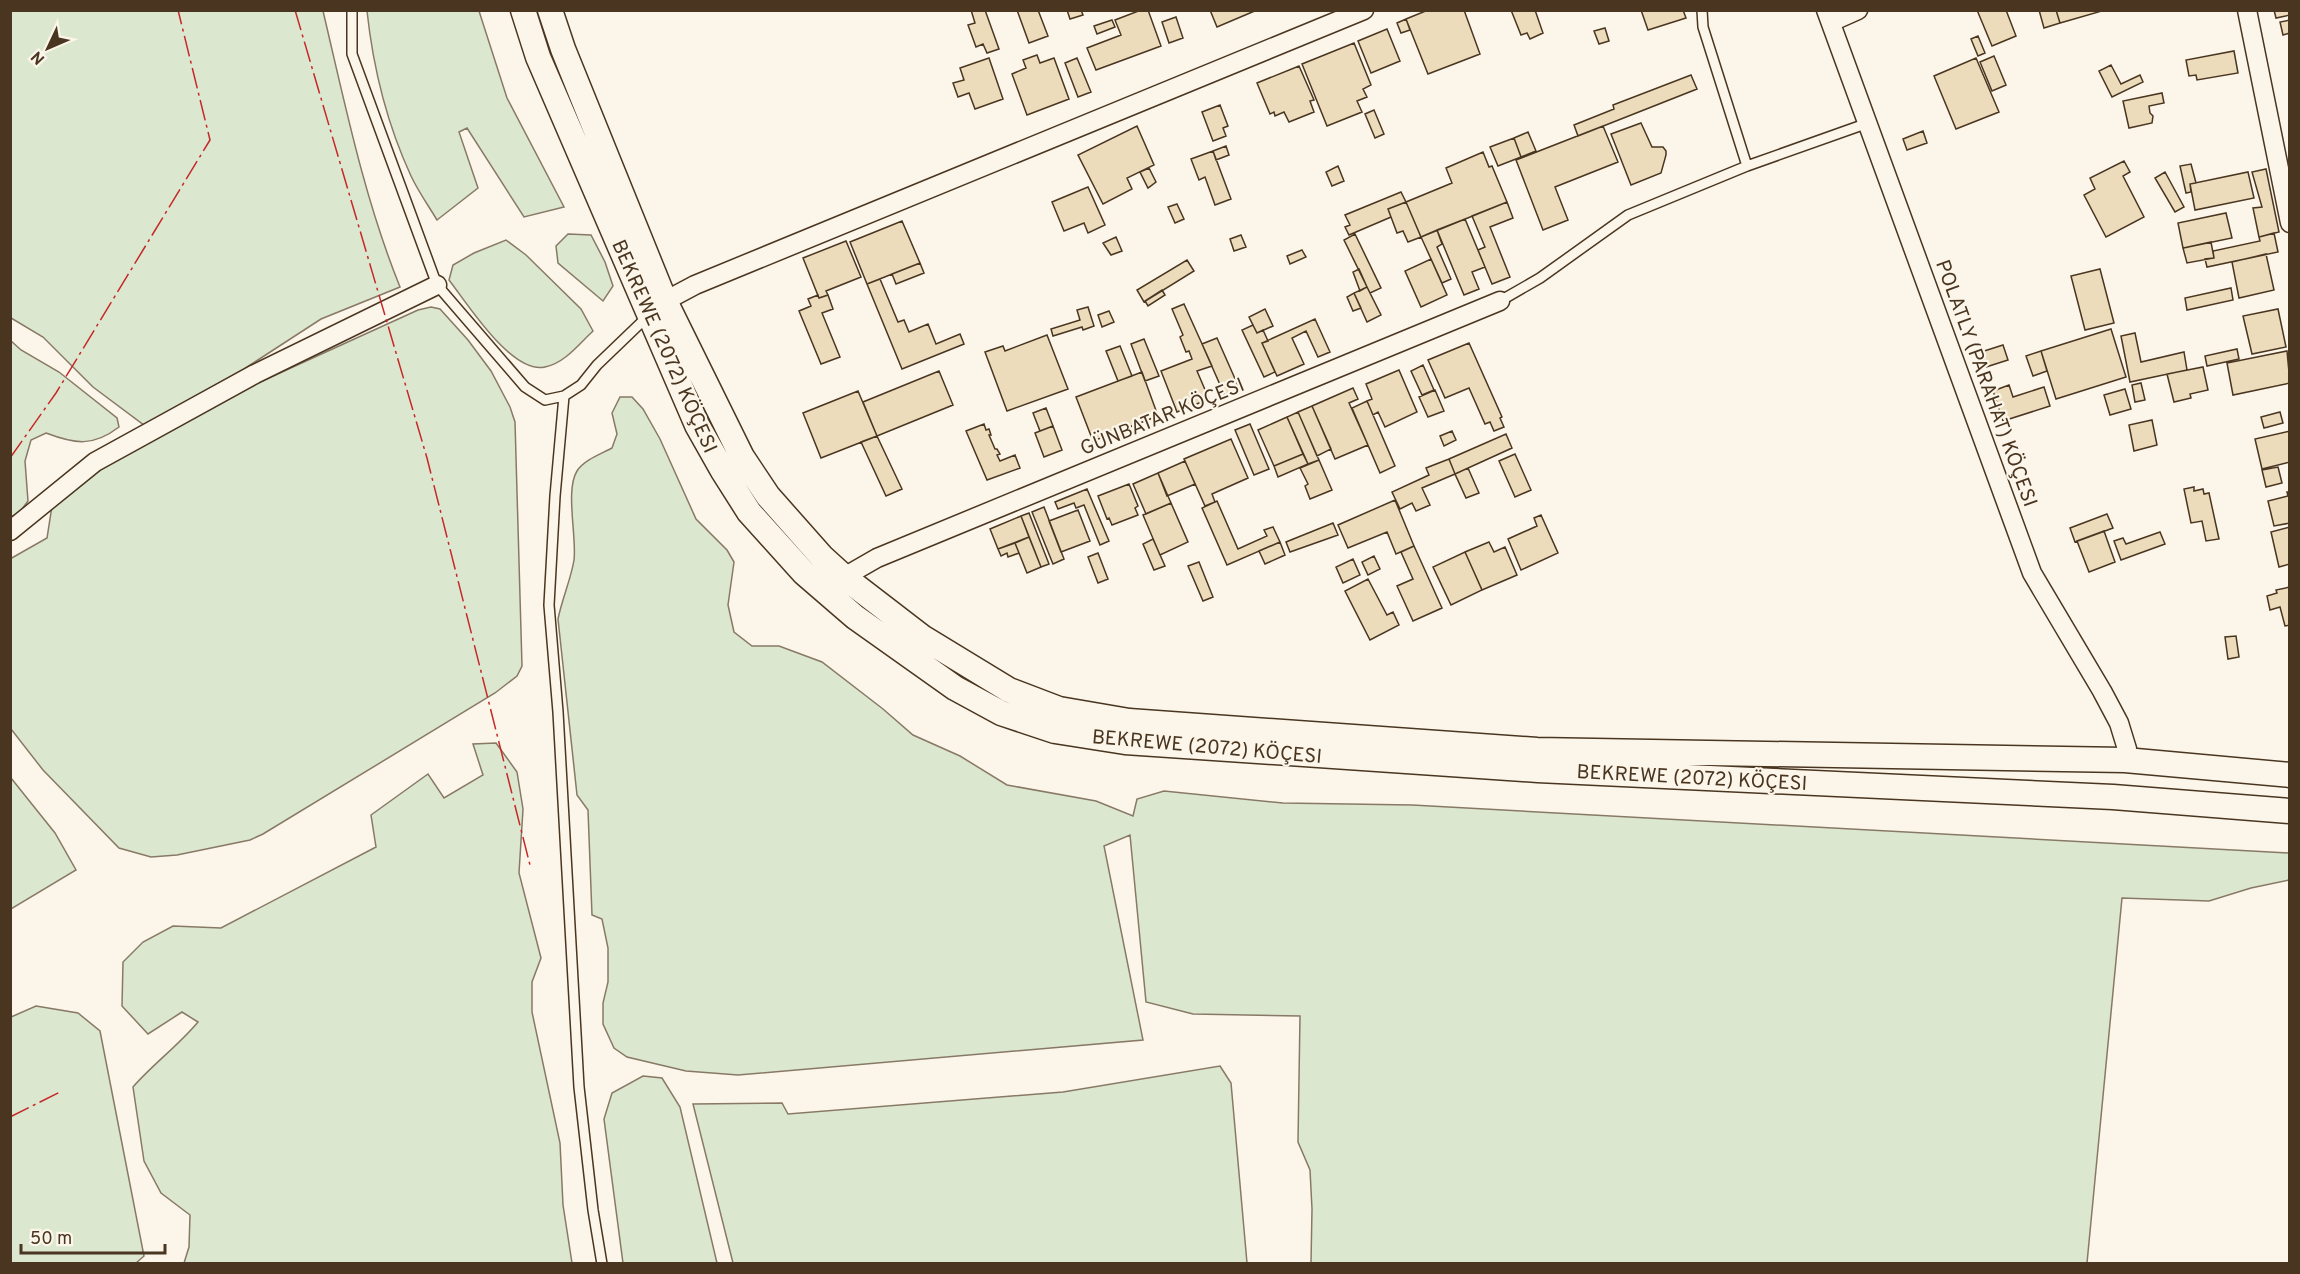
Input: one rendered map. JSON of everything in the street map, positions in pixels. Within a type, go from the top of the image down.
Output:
[{"type":"main road","name":"BEKREWE (2072) KÖÇESI","points":[[523,10],[538,57],[657,308],[742,457],[768,496],[822,557],[844,577],[922,637],[1009,690],[1059,709],[1129,721],[1537,750],[2126,760],[2289,775]]},
{"type":"main road","name":"BEKREWE (2072) KÖÇESI","points":[[550,10],[697,425],[749,512],[804,573],[855,616],[955,688],[1001,713],[1055,731],[1125,742],[1514,768],[2113,797],[2289,811]]},
{"type":"street","points":[[657,308],[695,285],[1364,10]]},
{"type":"street","points":[[1829,16],[1858,10]]},
{"type":"street","points":[[2247,10],[2289,223]]},
{"type":"street","name":"POLATLY (PARAHAT) KÖÇESI","points":[[1829,16],[2032,573],[2119,723],[2127,749],[2126,760]]},
{"type":"street","points":[[10,531],[95,462],[255,374],[437,285]]},
{"type":"street","name":"GÜNBATAR KÖÇESI","points":[[844,577],[877,558],[1500,301]]},
{"type":"lane","points":[[352,10],[352,54],[437,285],[525,387],[544,400],[564,396],[581,385],[597,366],[657,308]]},
{"type":"lane","points":[[1702,10],[1703,27],[1747,166]]},
{"type":"lane","points":[[1500,301],[1549,273],[1628,215],[1747,166],[1868,123]]},
{"type":"lane","points":[[564,396],[555,496],[549,605],[558,712],[579,1087],[593,1210],[602,1263]]},
{"type":"green space","points":[[11,11],[323,11],[366,185],[400,287],[321,319],[244,369],[144,425],[93,387],[43,337],[11,318]]},
{"type":"green space","points":[[367,11],[479,11],[507,98],[564,207],[524,217],[467,128],[459,132],[478,188],[437,220],[414,182],[388,116],[377,74]]},
{"type":"green space","points":[[568,234],[591,235],[605,262],[613,286],[603,301],[558,263],[556,246]]},
{"type":"green space","points":[[506,240],[526,255],[581,309],[593,331],[559,362],[552,365],[532,367],[505,349],[491,335],[449,280],[453,265],[474,253]]},
{"type":"green space","points":[[431,307],[440,309],[468,340],[491,371],[510,407],[515,422],[522,666],[517,676],[495,693],[250,840],[177,855],[151,857],[119,848],[43,770],[11,729],[10,559],[47,538],[52,506],[75,485],[148,441],[260,382],[418,310]]},
{"type":"green space","points":[[10,340],[21,350],[59,372],[117,418],[119,427],[92,441],[66,440],[46,433],[31,440],[25,461],[28,501],[19,513],[11,517]]},
{"type":"green space","points":[[620,397],[632,397],[643,409],[660,439],[696,519],[727,550],[734,562],[728,605],[734,632],[752,646],[779,646],[822,662],[913,735],[960,756],[1007,785],[1096,801],[1133,816],[1137,799],[1164,791],[1283,803],[1412,805],[2289,853],[2289,880],[2251,888],[2209,901],[2122,898],[2087,1263],[1311,1263],[1310,1170],[1298,1142],[1300,1016],[1193,1014],[1146,1002],[1130,835],[1104,846],[1143,1040],[738,1075],[686,1071],[627,1057],[614,1048],[603,1024],[603,1003],[608,982],[608,948],[602,919],[592,915],[588,810],[577,795],[558,619],[574,560],[572,490],[574,479],[577,471],[584,464],[612,448],[617,434],[612,413]]},
{"type":"green space","points":[[496,743],[517,772],[523,809],[519,873],[541,958],[532,982],[532,1012],[560,1143],[563,1205],[572,1263],[184,1263],[189,1247],[190,1215],[161,1193],[144,1161],[133,1087],[198,1022],[182,1012],[148,1034],[122,1006],[123,962],[143,942],[173,926],[221,928],[376,847],[371,815],[428,774],[444,798],[483,775],[473,744]]},
{"type":"green space","points":[[11,778],[55,833],[76,870],[11,909]]},
{"type":"green space","points":[[36,1006],[78,1013],[100,1031],[144,1256],[136,1263],[11,1263],[11,1017]]},
{"type":"green space","points":[[1220,1066],[1231,1083],[1247,1263],[733,1263],[693,1104],[782,1103],[788,1114],[1063,1092]]},
{"type":"green space","points":[[643,1076],[662,1078],[680,1107],[717,1263],[623,1263],[604,1119],[612,1093]]},
{"type":"building","points":[[971,10],[985,10],[999,49],[987,53],[983,44],[976,47],[968,25],[975,23]]},
{"type":"building","points":[[1017,10],[1038,10],[1048,36],[1029,43]]},
{"type":"building","points":[[1067,10],[1081,10],[1083,15],[1070,19]]},
{"type":"building","points":[[1141,10],[1148,10],[1161,46],[1096,70],[1087,48],[1121,35],[1115,20]]},
{"type":"building","points":[[1210,10],[1257,10],[1217,27]]},
{"type":"building","points":[[1428,10],[1464,10],[1480,54],[1428,74],[1406,19]]},
{"type":"building","points":[[1511,10],[1535,10],[1543,33],[1530,39],[1527,33],[1521,35]]},
{"type":"building","points":[[1641,10],[1683,10],[1686,18],[1648,30]]},
{"type":"building","points":[[1977,10],[2006,10],[2016,36],[1992,46]]},
{"type":"building","points":[[2039,10],[2056,10],[2060,23],[2044,28]]},
{"type":"building","points":[[2056,10],[2101,10],[2102,11],[2060,23]]},
{"type":"building","points":[[2274,10],[2290,10],[2290,15],[2276,18]]},
{"type":"building","points":[[1176,17],[1183,38],[1169,43],[1162,22]]},
{"type":"building","points":[[1406,19],[1410,30],[1401,33],[1397,23]]},
{"type":"building","points":[[1112,20],[1115,27],[1097,34],[1094,26]]},
{"type":"building","points":[[2290,20],[2290,33],[2283,35],[2280,22]]},
{"type":"building","points":[[1605,28],[1609,41],[1599,44],[1594,31]]},
{"type":"building","points":[[1387,29],[1400,61],[1371,73],[1358,41]]},
{"type":"building","points":[[1978,36],[1985,53],[1978,56],[1971,39]]},
{"type":"building","points":[[1354,43],[1371,85],[1363,89],[1367,97],[1357,101],[1362,112],[1327,126],[1302,64]]},
{"type":"building","points":[[2234,51],[2238,73],[2197,80],[2196,75],[2189,76],[2186,60]]},
{"type":"building","points":[[1037,55],[1040,63],[1054,58],[1069,99],[1027,115],[1012,74],[1026,68],[1023,60]]},
{"type":"building","points":[[1994,56],[2006,85],[1992,91],[1980,62]]},
{"type":"building","points":[[989,58],[1003,99],[975,109],[969,93],[958,97],[953,83],[964,80],[960,68]]},
{"type":"building","points":[[1077,58],[1091,92],[1078,97],[1065,63]]},
{"type":"building","points":[[1976,58],[1999,112],[1956,129],[1934,76]]},
{"type":"building","points":[[2111,65],[2121,84],[2140,75],[2143,82],[2112,97],[2099,71]]},
{"type":"building","points":[[1299,66],[1314,100],[1310,101],[1314,112],[1289,122],[1284,112],[1275,116],[1274,112],[1270,114],[1257,83]]},
{"type":"building","points":[[1691,75],[1697,89],[1578,136],[1574,125],[1614,109],[1613,105]]},
{"type":"building","points":[[2162,93],[2164,103],[2149,106],[2153,116],[2152,123],[2129,128],[2123,101]]},
{"type":"building","points":[[1220,105],[1228,126],[1223,128],[1226,136],[1213,141],[1202,112]]},
{"type":"building","points":[[1374,110],[1384,134],[1375,138],[1365,114]]},
{"type":"building","points":[[1641,123],[1652,147],[1663,147],[1666,155],[1661,173],[1631,185],[1611,134]]},
{"type":"building","points":[[1137,126],[1154,165],[1127,178],[1132,189],[1103,204],[1078,155]]},
{"type":"building","points":[[1603,126],[1618,162],[1555,187],[1568,220],[1543,230],[1516,160]]},
{"type":"building","points":[[1923,131],[1927,143],[1907,150],[1903,139]]},
{"type":"building","points":[[1528,132],[1536,151],[1521,157],[1514,138]]},
{"type":"building","points":[[1514,138],[1521,157],[1498,166],[1490,147]]},
{"type":"building","points":[[1226,146],[1229,155],[1216,160],[1213,151]]},
{"type":"building","points":[[1213,151],[1231,199],[1215,205],[1205,177],[1199,180],[1191,159]]},
{"type":"building","points":[[1483,152],[1489,167],[1492,166],[1507,202],[1421,237],[1406,202],[1452,183],[1446,168]]},
{"type":"building","points":[[2124,161],[2130,172],[2123,176],[2144,217],[2106,237],[2084,195],[2095,189],[2090,178]]},
{"type":"building","points":[[2191,164],[2196,183],[2190,184],[2191,192],[2186,193],[2180,166]]},
{"type":"building","points":[[1338,166],[1344,181],[1332,186],[1326,172]]},
{"type":"building","points":[[1149,168],[1156,182],[1148,188],[1140,172]]},
{"type":"building","points":[[2266,169],[2279,232],[2259,237],[2253,208],[2262,207],[2252,172]]},
{"type":"building","points":[[2165,172],[2184,207],[2175,212],[2155,178]]},
{"type":"building","points":[[2248,172],[2254,198],[2195,210],[2190,184]]},
{"type":"building","points":[[1088,187],[1105,225],[1088,233],[1084,223],[1064,231],[1052,202]]},
{"type":"building","points":[[1401,192],[1406,202],[1388,209],[1391,217],[1349,235],[1345,227],[1350,225],[1345,215]]},
{"type":"building","points":[[1406,202],[1421,237],[1408,242],[1403,231],[1397,233],[1388,209]]},
{"type":"building","points":[[1507,202],[1513,218],[1490,227],[1510,277],[1492,284],[1478,250],[1485,247],[1472,216]]},
{"type":"building","points":[[1177,204],[1184,219],[1175,223],[1168,207]]},
{"type":"building","points":[[2226,213],[2232,238],[2183,248],[2178,223]]},
{"type":"building","points":[[1465,219],[1485,267],[1472,272],[1479,289],[1464,295],[1437,230]]},
{"type":"building","points":[[902,221],[920,263],[867,284],[850,242]]},
{"type":"building","points":[[1437,230],[1442,244],[1437,247],[1451,279],[1442,283],[1421,237]]},
{"type":"building","points":[[2274,233],[2278,252],[2207,267],[2205,259],[2214,258],[2213,251],[2260,241],[2259,237]]},
{"type":"building","points":[[1355,234],[1381,288],[1370,293],[1344,240]]},
{"type":"building","points":[[1241,235],[1246,247],[1234,251],[1230,239]]},
{"type":"building","points":[[1116,237],[1122,251],[1111,255],[1103,243]]},
{"type":"building","points":[[846,241],[861,277],[826,291],[828,295],[819,298],[803,258]]},
{"type":"building","points":[[2211,242],[2214,258],[2187,263],[2183,248]]},
{"type":"building","points":[[1302,250],[1306,257],[1290,264],[1287,256]]},
{"type":"building","points":[[2266,254],[2274,290],[2239,298],[2232,262]]},
{"type":"building","points":[[1431,259],[1447,295],[1421,307],[1405,271]]},
{"type":"building","points":[[1187,260],[1194,271],[1144,302],[1137,290]]},
{"type":"building","points":[[920,263],[924,273],[896,284],[892,274]]},
{"type":"building","points":[[1359,269],[1367,287],[1360,291],[1353,272]]},
{"type":"building","points":[[2100,269],[2114,323],[2085,330],[2071,276]]},
{"type":"building","points":[[880,279],[898,322],[904,320],[909,332],[928,324],[936,344],[960,334],[964,344],[902,369],[867,284]]},
{"type":"building","points":[[1367,287],[1381,315],[1367,322],[1354,293]]},
{"type":"building","points":[[2231,288],[2233,300],[2187,310],[2185,298]]},
{"type":"building","points":[[1162,290],[1165,295],[1148,306],[1145,301]]},
{"type":"building","points":[[1354,293],[1361,308],[1353,311],[1347,297]]},
{"type":"building","points":[[818,295],[819,298],[828,295],[833,309],[822,313],[840,357],[821,364],[799,311],[811,306],[808,299]]},
{"type":"building","points":[[1184,304],[1212,366],[1197,371],[1209,399],[1177,412],[1161,371],[1192,359],[1189,351],[1186,352],[1180,337],[1183,335],[1172,309]]},
{"type":"building","points":[[1088,307],[1094,326],[1083,330],[1082,327],[1053,336],[1051,329],[1080,320],[1077,310]]},
{"type":"building","points":[[1265,309],[1273,326],[1257,333],[1249,317]]},
{"type":"building","points":[[2278,309],[2286,347],[2252,354],[2243,316]]},
{"type":"building","points":[[1109,311],[1114,322],[1102,327],[1098,315]]},
{"type":"building","points":[[1315,319],[1330,352],[1318,357],[1306,331],[1292,338],[1304,364],[1277,376],[1262,343]]},
{"type":"building","points":[[1253,325],[1257,333],[1263,330],[1268,341],[1262,343],[1275,372],[1264,377],[1242,330]]},
{"type":"building","points":[[2111,329],[2126,377],[2056,399],[2041,351]]},
{"type":"building","points":[[2135,333],[2141,362],[2184,352],[2187,370],[2130,382],[2121,336]]},
{"type":"building","points":[[1047,335],[1068,389],[1007,411],[985,352],[1003,346],[1005,351]]},
{"type":"building","points":[[1217,338],[1240,390],[1225,396],[1202,344]]},
{"type":"building","points":[[1144,339],[1159,376],[1145,381],[1131,344]]},
{"type":"building","points":[[1469,343],[1502,417],[1500,418],[1504,427],[1494,431],[1490,422],[1485,424],[1469,388],[1445,398],[1428,360]]},
{"type":"building","points":[[2003,345],[2008,360],[1986,367],[1981,352]]},
{"type":"building","points":[[1120,346],[1132,376],[1118,381],[1106,351]]},
{"type":"building","points":[[2237,349],[2239,359],[2207,366],[2205,356]]},
{"type":"building","points":[[2041,351],[2047,371],[2033,376],[2026,356]]},
{"type":"building","points":[[2287,351],[2290,383],[2233,395],[2227,363]]},
{"type":"building","points":[[1423,365],[1434,390],[1422,395],[1411,371]]},
{"type":"building","points":[[2203,367],[2208,390],[2190,394],[2191,398],[2174,402],[2167,374]]},
{"type":"building","points":[[1399,370],[1417,412],[1385,427],[1378,412],[1373,415],[1367,401],[1372,399],[1366,384]]},
{"type":"building","points":[[939,371],[953,405],[877,436],[863,402]]},
{"type":"building","points":[[1142,372],[1158,416],[1093,441],[1076,397]]},
{"type":"building","points":[[2141,383],[2145,400],[2135,402],[2132,385]]},
{"type":"building","points":[[2009,385],[2013,397],[2044,387],[2050,406],[2003,421],[1993,391]]},
{"type":"building","points":[[1353,388],[1358,399],[1349,403],[1368,445],[1335,459],[1312,406]]},
{"type":"building","points":[[2125,389],[2131,409],[2110,415],[2104,395]]},
{"type":"building","points":[[1435,390],[1444,411],[1428,417],[1419,397]]},
{"type":"building","points":[[858,391],[877,436],[821,458],[803,413]]},
{"type":"building","points":[[1367,401],[1395,466],[1380,473],[1352,408]]},
{"type":"building","points":[[1312,406],[1331,449],[1317,456],[1298,412]]},
{"type":"building","points":[[1046,408],[1053,426],[1040,431],[1033,413]]},
{"type":"building","points":[[1298,412],[1319,460],[1308,464],[1287,417]]},
{"type":"building","points":[[2280,412],[2283,423],[2264,428],[2261,417]]},
{"type":"building","points":[[1287,417],[1303,454],[1274,466],[1258,430]]},
{"type":"building","points":[[2152,420],[2157,445],[2134,451],[2129,425]]},
{"type":"building","points":[[984,424],[986,430],[989,429],[995,449],[1000,454],[997,455],[1000,461],[1015,455],[1020,468],[987,480],[966,431]]},
{"type":"building","points":[[1250,424],[1269,469],[1254,475],[1235,430]]},
{"type":"building","points":[[1053,426],[1062,450],[1044,457],[1035,433]]},
{"type":"building","points":[[1452,431],[1456,440],[1444,446],[1440,436]]},
{"type":"building","points":[[2290,431],[2290,462],[2262,469],[2255,439]]},
{"type":"building","points":[[1506,434],[1512,448],[1455,474],[1449,459]]},
{"type":"building","points":[[877,436],[902,489],[886,496],[861,442]]},
{"type":"building","points":[[1231,439],[1248,478],[1212,494],[1215,502],[1205,506],[1184,459]]},
{"type":"building","points":[[1303,454],[1308,464],[1278,477],[1274,466]]},
{"type":"building","points":[[1515,454],[1531,490],[1515,497],[1499,461]]},
{"type":"building","points":[[1449,459],[1455,474],[1422,488],[1430,505],[1416,511],[1412,503],[1400,509],[1392,492],[1429,475],[1426,468]]},
{"type":"building","points":[[1319,460],[1332,490],[1310,499],[1305,486],[1308,484],[1300,468]]},
{"type":"building","points":[[1185,461],[1195,484],[1167,496],[1158,473]]},
{"type":"building","points":[[2278,467],[2282,483],[2266,487],[2262,470]]},
{"type":"building","points":[[1468,468],[1479,493],[1466,498],[1455,474]]},
{"type":"building","points":[[1158,473],[1171,503],[1146,514],[1133,484]]},
{"type":"building","points":[[1129,484],[1138,506],[1135,508],[1138,515],[1112,525],[1109,518],[1107,519],[1098,496]]},
{"type":"building","points":[[2194,487],[2194,491],[2203,489],[2204,494],[2209,493],[2219,539],[2206,541],[2202,521],[2191,523],[2184,489]]},
{"type":"building","points":[[1087,489],[1109,541],[1100,545],[1084,505],[1076,508],[1074,503],[1058,509],[1055,502]]},
{"type":"building","points":[[2287,492],[2290,492],[2290,523],[2274,526],[2268,501],[2288,496]]},
{"type":"building","points":[[1395,500],[1414,546],[1396,554],[1387,532],[1348,548],[1338,525]]},
{"type":"building","points":[[1217,501],[1238,549],[1267,536],[1264,530],[1273,527],[1280,542],[1227,565],[1202,508]]},
{"type":"building","points":[[1171,503],[1188,542],[1160,555],[1143,515]]},
{"type":"building","points":[[1044,507],[1064,559],[1053,564],[1032,512]]},
{"type":"building","points":[[1078,510],[1090,541],[1061,552],[1049,521]]},
{"type":"building","points":[[1029,513],[1049,564],[1041,567],[1021,516]]},
{"type":"building","points":[[2107,514],[2113,528],[2075,542],[2070,528]]},
{"type":"building","points":[[1541,515],[1558,553],[1521,570],[1508,539],[1537,526],[1534,518]]},
{"type":"building","points":[[1021,516],[1029,537],[998,549],[990,529]]},
{"type":"building","points":[[1333,523],[1338,535],[1290,552],[1286,542]]},
{"type":"building","points":[[2290,527],[2290,564],[2279,567],[2271,532]]},
{"type":"building","points":[[2104,531],[2115,562],[2089,572],[2077,541]]},
{"type":"building","points":[[2160,532],[2165,544],[2121,560],[2114,541],[2123,538],[2126,544]]},
{"type":"building","points":[[1029,537],[1041,567],[1027,573],[1015,543]]},
{"type":"building","points":[[1153,539],[1165,566],[1154,570],[1143,544]]},
{"type":"building","points":[[1280,542],[1285,555],[1265,564],[1259,551]]},
{"type":"building","points":[[1489,542],[1494,552],[1505,547],[1517,575],[1482,590],[1465,552]]},
{"type":"building","points":[[1015,543],[1019,553],[1008,557],[1007,553],[1001,556],[998,549]]},
{"type":"building","points":[[1414,546],[1442,608],[1413,621],[1397,586],[1413,579],[1401,552]]},
{"type":"building","points":[[1465,552],[1482,590],[1451,605],[1433,567]]},
{"type":"building","points":[[1098,553],[1108,579],[1098,583],[1088,557]]},
{"type":"building","points":[[1374,556],[1380,569],[1368,575],[1362,562]]},
{"type":"building","points":[[1353,559],[1360,575],[1343,583],[1336,567]]},
{"type":"building","points":[[1199,562],[1213,597],[1203,601],[1188,566]]},
{"type":"building","points":[[1368,579],[1387,615],[1393,612],[1399,625],[1370,640],[1345,591]]},
{"type":"building","points":[[2290,587],[2290,625],[2285,626],[2280,607],[2270,610],[2267,596],[2277,593],[2276,590]]},
{"type":"building","points":[[2236,636],[2239,657],[2228,659],[2225,637]]},
{"type":"power","points":[[10,458],[56,393],[210,140],[178,10]]},
{"type":"power","points":[[295,10],[427,458],[531,869]]},
{"type":"power","points":[[10,1117],[60,1092]]}]
